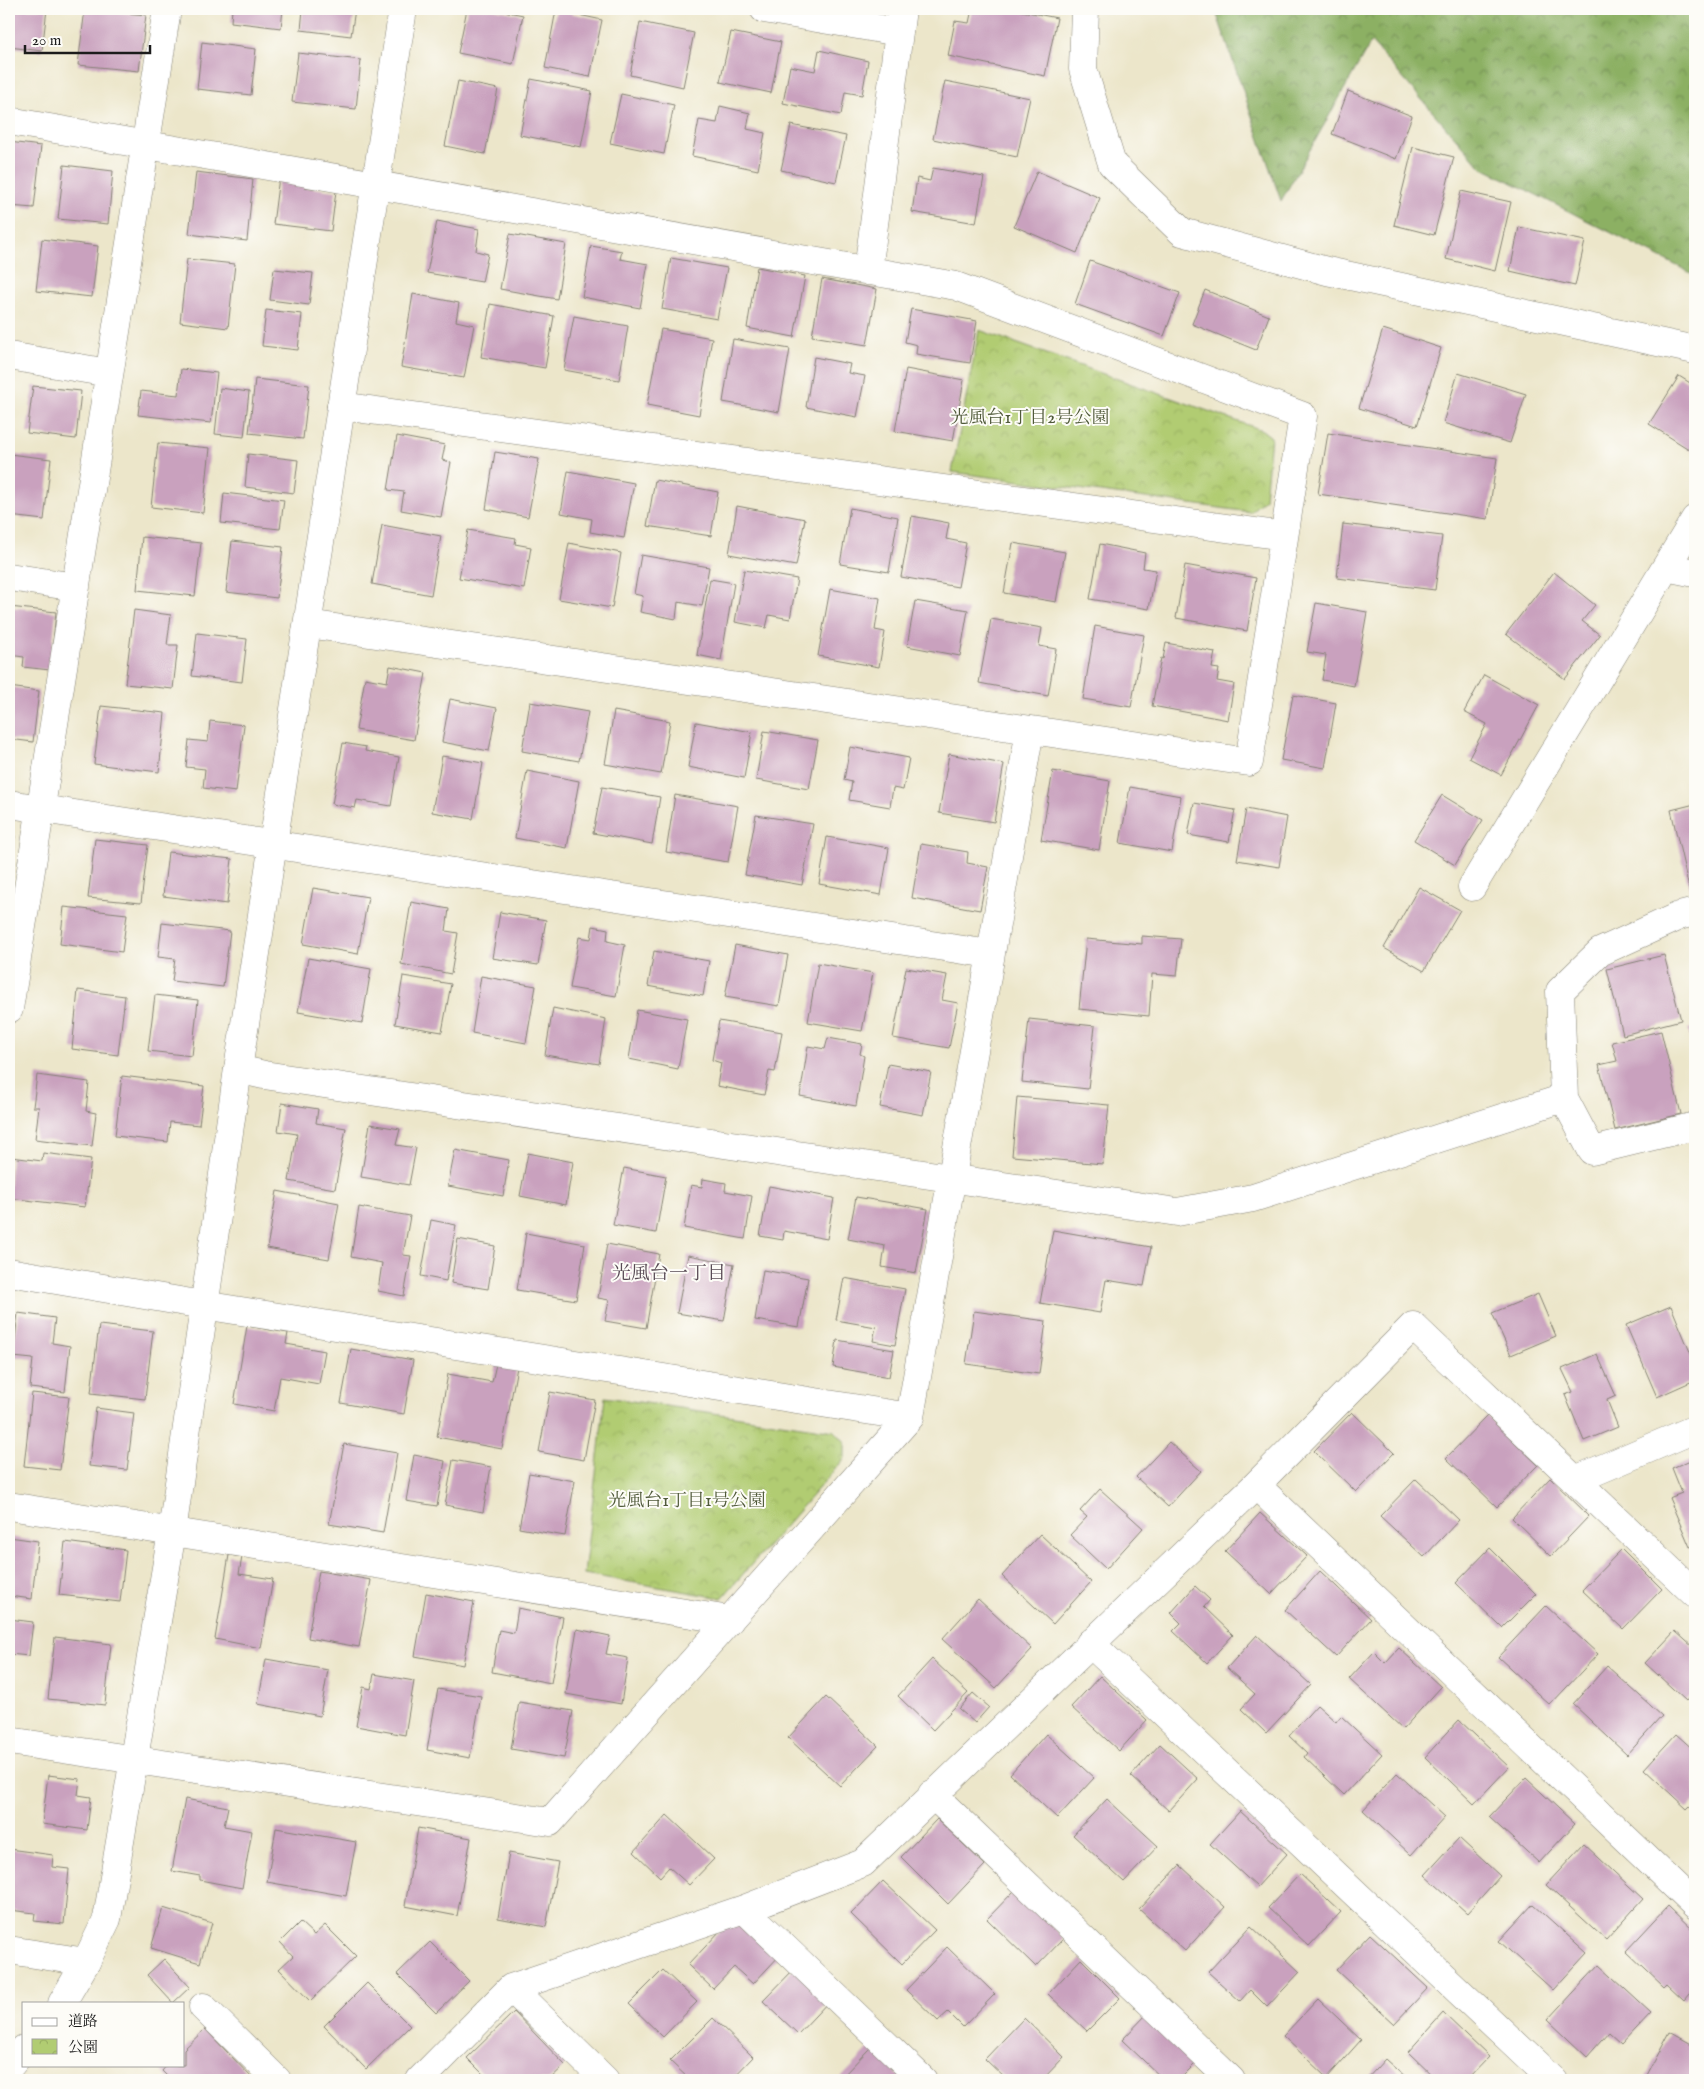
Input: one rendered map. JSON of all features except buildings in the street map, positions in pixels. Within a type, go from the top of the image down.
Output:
[{"type":"street","points":[[9,1009],[167,9]]},
{"type":"street","points":[[63,2002],[86,1962],[107,1919],[172,1532],[203,1304],[238,1070],[403,9]]},
{"type":"street","points":[[764,9],[901,20],[868,271]]},
{"type":"street","points":[[1085,9],[1083,69],[1112,164],[1182,232],[1327,271],[1695,350]]},
{"type":"street","points":[[9,121],[956,286],[1303,416],[1249,762],[308,624]]},
{"type":"street","points":[[9,356],[109,373]]},
{"type":"street","points":[[341,406],[1284,536]]},
{"type":"street","points":[[1472,887],[1695,519]]},
{"type":"street","points":[[1666,567],[1695,573]]},
{"type":"street","points":[[9,577],[76,587]]},
{"type":"street","points":[[9,1741],[550,1822],[910,1417],[1030,730]]},
{"type":"street","points":[[9,804],[990,954]]},
{"type":"street","points":[[1695,912],[1679,916],[1600,952],[1560,990],[1564,1098],[1592,1151],[1695,1126]]},
{"type":"street","points":[[238,1070],[1177,1212],[1253,1198],[1564,1098]]},
{"type":"street","points":[[9,1272],[910,1417]]},
{"type":"street","points":[[420,2080],[511,1988],[744,1909],[863,1863],[932,1794],[1256,1485],[1414,1326],[1695,1594]]},
{"type":"street","points":[[1575,1480],[1695,1429]]},
{"type":"street","points":[[1256,1485],[1695,1904]]},
{"type":"street","points":[[9,1506],[730,1620]]},
{"type":"street","points":[[1090,1644],[1553,2080]]},
{"type":"street","points":[[932,1794],[1231,2080]]},
{"type":"street","points":[[744,1909],[923,2080]]},
{"type":"street","points":[[9,1950],[86,1962]]},
{"type":"street","points":[[511,1988],[605,2080]]},
{"type":"street","points":[[203,2007],[277,2080]]},
{"type":"street","points":[[9,2067],[22,2051]]},
{"type":"green space","points":[[1215,9],[1695,9],[1695,275],[1481,167],[1371,42],[1281,201]]},
{"type":"green space","name":"光風台1丁目2号公園","points":[[979,330],[1262,430],[1271,437],[1265,499],[1250,512],[952,472]]},
{"type":"green space","name":"光風台1丁目1号公園","points":[[605,1397],[835,1431],[845,1442],[845,1458],[722,1598],[584,1574]]},
{"type":"district","name":"光風台一丁目","points":[[669,1272]]}]
